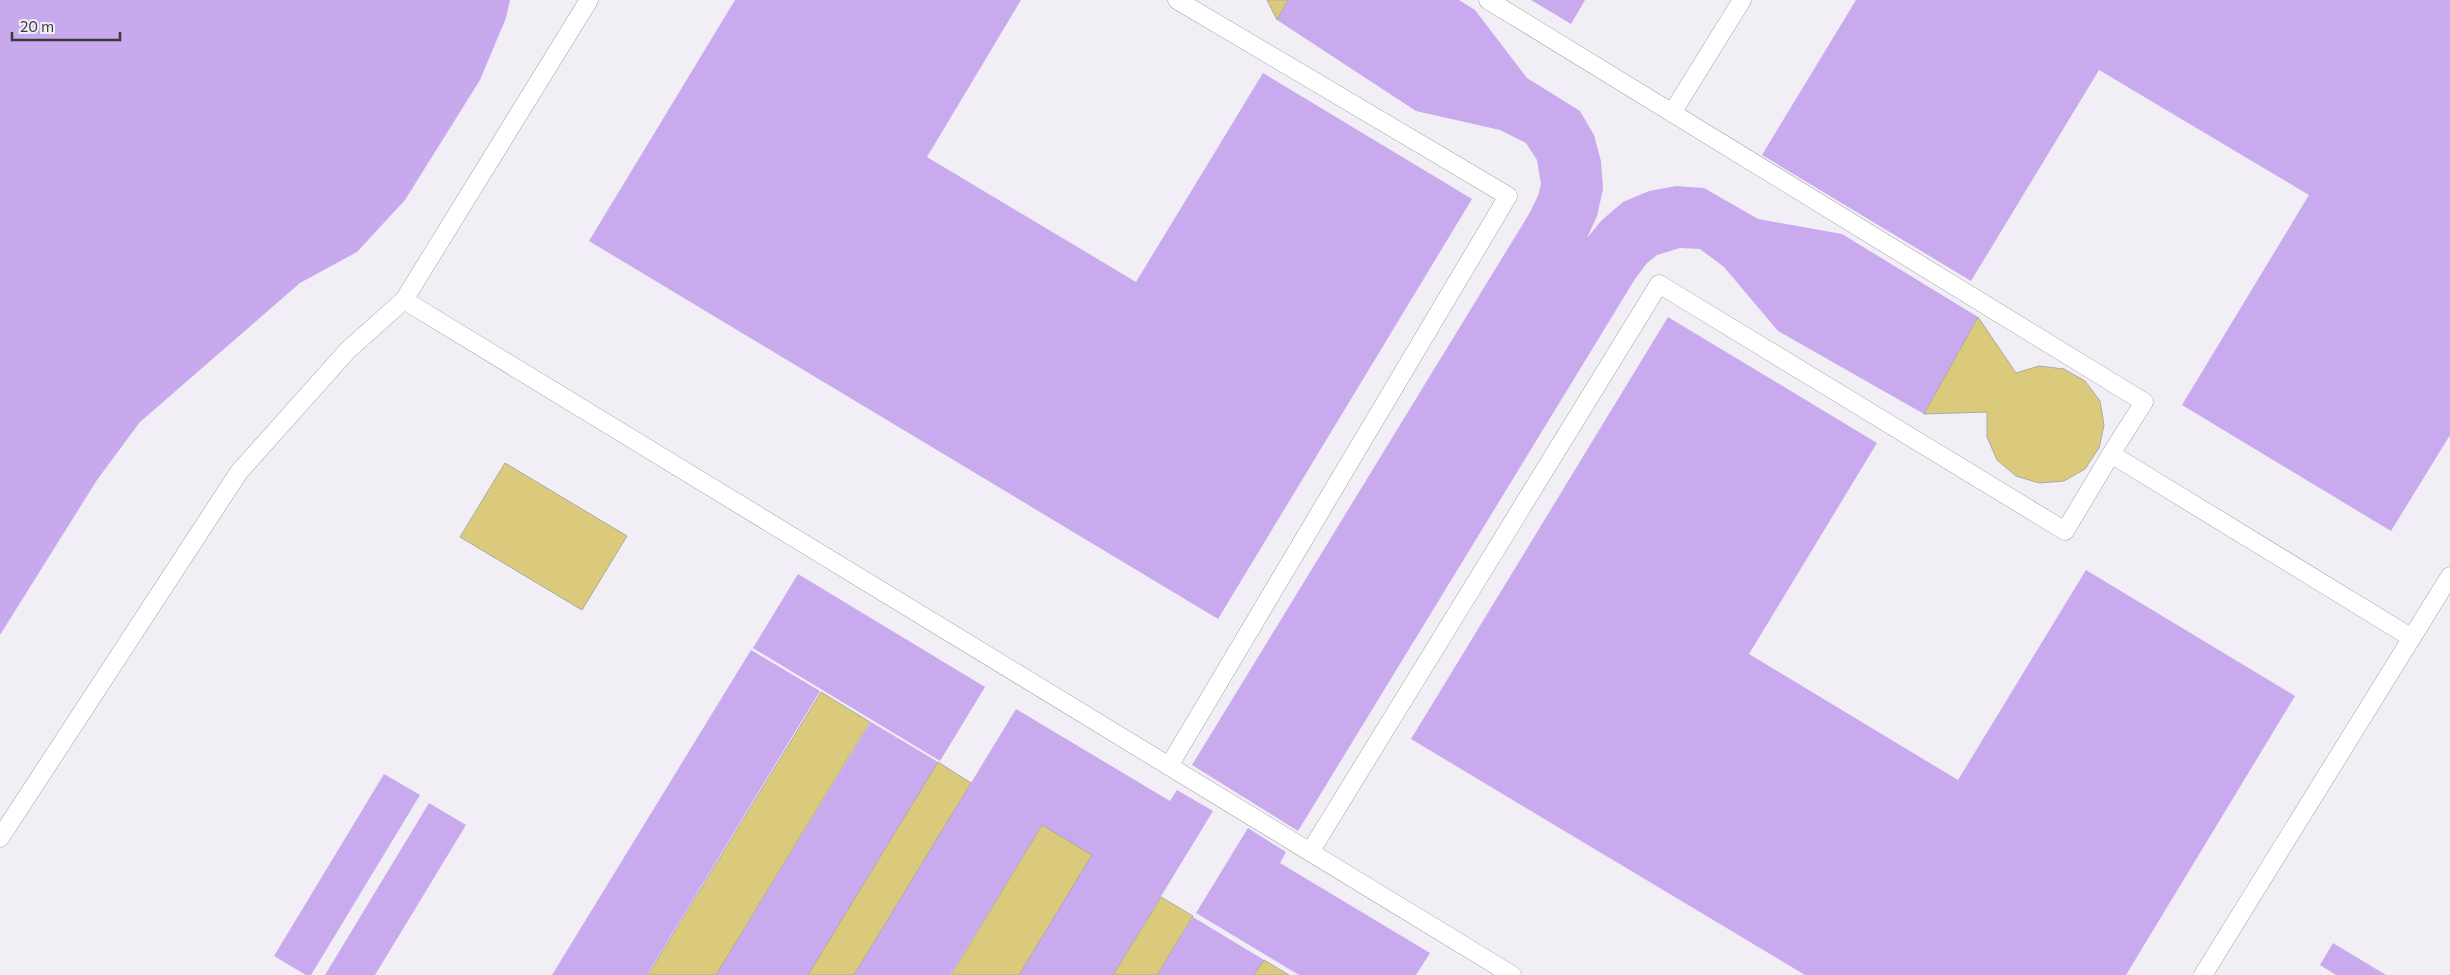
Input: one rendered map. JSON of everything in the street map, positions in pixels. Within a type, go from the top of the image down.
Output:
[{"type":"lane","points":[[0,838],[68,738],[238,472],[348,350],[404,300],[589,0]]},
{"type":"lane","points":[[1169,766],[1508,196],[1177,0]]},
{"type":"lane","points":[[1310,852],[1659,284],[2064,531],[2144,402],[1488,0]]},
{"type":"lane","points":[[1672,113],[1742,0]]},
{"type":"lane","points":[[404,300],[1512,975]]},
{"type":"lane","points":[[2112,454],[2412,638]]},
{"type":"lane","points":[[2203,975],[2450,576]]},
{"type":"shaded area","points":[[0,0],[510,0],[506,18],[480,80],[405,200],[357,252],[300,283],[140,422],[97,480],[0,635]]},
{"type":"shaded area","points":[[735,0],[1021,0],[927,157],[1136,282],[1263,73],[1472,199],[1218,619],[589,241]]},
{"type":"shaded area","points":[[1288,0],[1459,0],[1475,10],[1527,78],[1580,111],[1594,135],[1601,161],[1603,189],[1597,216],[1587,238],[1602,220],[1623,202],[1649,191],[1676,186],[1704,188],[1758,219],[1842,234],[1978,317],[1924,414],[1778,331],[1724,267],[1700,249],[1680,248],[1657,255],[1647,263],[1635,279],[1298,831],[1192,765],[1529,214],[1538,196],[1541,184],[1537,160],[1526,143],[1500,130],[1416,111],[1277,20]]},
{"type":"shaded area","points":[[1531,0],[1585,0],[1571,24]]},
{"type":"shaded area","points":[[1856,0],[2450,0],[2450,435],[2391,531],[2182,405],[2309,195],[2099,70],[1971,281],[1762,155]]},
{"type":"shaded area","points":[[1668,317],[1877,443],[1749,654],[1958,780],[2086,570],[2295,696],[2126,975],[1805,975],[1411,739]]},
{"type":"shaded area","points":[[798,574],[985,687],[940,761],[753,648]]},
{"type":"shaded area","points":[[751,650],[820,691],[647,975],[552,975]]},
{"type":"shaded area","points":[[1016,709],[1170,801],[1177,790],[1213,811],[1113,975],[1019,975],[1042,825],[950,975],[854,975]]},
{"type":"shaded area","points":[[871,722],[938,762],[808,975],[716,975]]},
{"type":"shaded area","points":[[384,774],[420,795],[311,975],[306,975],[274,956]]},
{"type":"shaded area","points":[[429,803],[466,825],[375,975],[325,975]]},
{"type":"shaded area","points":[[1248,828],[1286,852],[1280,863],[1430,953],[1416,975],[1299,975],[1196,913]]},
{"type":"shaded area","points":[[1193,917],[1264,960],[1254,975],[1157,975]]},
{"type":"shaded area","points":[[2333,943],[2386,975],[2336,975],[2320,965]]},
{"type":"building","points":[[1267,0],[1288,0],[1277,20]]},
{"type":"building","points":[[1978,317],[2016,373],[2039,366],[2064,369],[2085,381],[2100,401],[2104,425],[2099,448],[2085,469],[2064,481],[2039,483],[2016,476],[1997,460],[1987,437],[1987,412],[1924,414]]},
{"type":"building","points":[[505,463],[627,536],[582,610],[460,537]]},
{"type":"building","points":[[821,692],[870,722],[716,975],[648,975]]},
{"type":"building","points":[[938,762],[971,783],[854,975],[808,975]]},
{"type":"building","points":[[1042,825],[1092,855],[1019,975],[951,975]]},
{"type":"building","points":[[1161,897],[1193,916],[1157,975],[1113,975]]},
{"type":"building","points":[[1264,960],[1289,975],[1254,975]]}]
